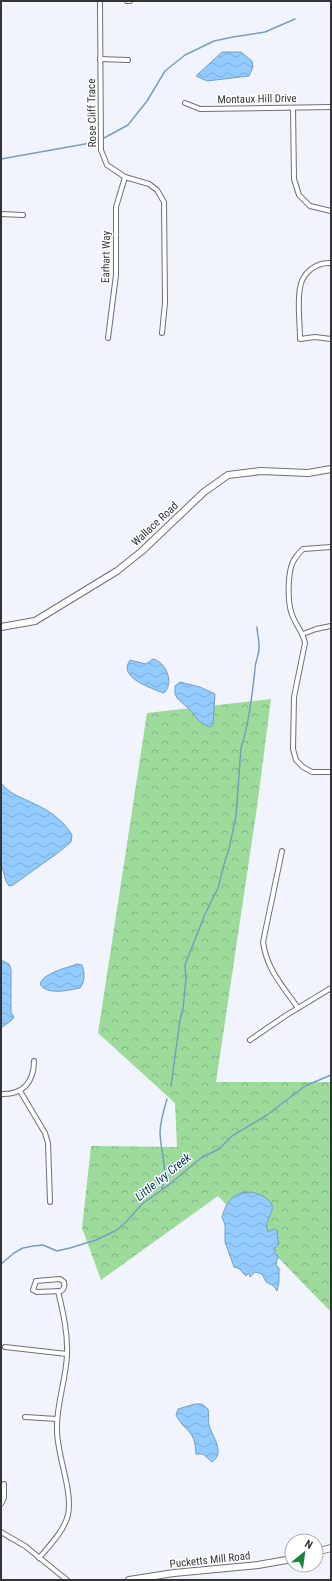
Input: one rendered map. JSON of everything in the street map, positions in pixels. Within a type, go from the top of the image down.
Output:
[{"type":"street","name":"Rose Cliff Trace","points":[[100,1],[101,150],[107,165],[125,177],[149,184],[157,190],[164,202],[165,303],[162,333]]},
{"type":"street","points":[[100,58],[128,60]]},
{"type":"street","name":"Montaux Hill Drive","points":[[185,103],[200,109],[331,108]]},
{"type":"street","points":[[293,108],[294,180],[300,195],[310,206],[331,211]]},
{"type":"street","name":"Earhart Way","points":[[108,338],[116,275],[116,207],[125,177]]},
{"type":"street","points":[[1,214],[23,215]]},
{"type":"street","points":[[331,263],[323,262],[312,268],[305,275],[300,287],[300,339],[315,337],[331,339]]},
{"type":"street","name":"Wallace Road","points":[[1,627],[35,621],[117,571],[142,551],[204,492],[228,475],[262,471],[308,473],[331,469]]},
{"type":"street","points":[[331,547],[303,549],[296,556],[291,566],[289,599],[290,610],[303,634],[305,643],[294,697],[293,749],[296,760],[303,767],[312,772],[331,772]]},
{"type":"street","points":[[303,634],[316,629],[331,626]]},
{"type":"street","points":[[282,852],[263,942],[265,956],[269,967],[298,1008]]},
{"type":"street","points":[[250,1040],[331,988]]},
{"type":"street","points":[[1,1094],[12,1094],[20,1091],[30,1080],[34,1069],[34,1061]]},
{"type":"street","points":[[20,1091],[45,1133],[48,1143],[50,1202]]},
{"type":"street","points":[[60,1279],[65,1285],[64,1289],[58,1291],[37,1292],[33,1290],[33,1285],[36,1281],[60,1279]]},
{"type":"street","points":[[40,1558],[60,1532],[68,1515],[69,1501],[56,1432],[67,1354],[67,1335],[58,1291]]},
{"type":"street","points":[[5,1347],[67,1354]]},
{"type":"street","points":[[25,1417],[57,1419]]},
{"type":"street","points":[[1,1504],[4,1498],[4,1484]]},
{"type":"street","points":[[1,1532],[25,1546],[66,1580]]},
{"type":"street","name":"Pucketts Mill Road","points":[[129,1580],[174,1573],[258,1565],[284,1560]]},
{"type":"green space","points":[[271,699],[257,807],[216,1082],[331,1082],[331,1312],[218,1196],[101,1280],[82,1228],[91,1146],[177,1147],[175,1103],[98,1033],[147,713]]},
{"type":"water","points":[[222,52],[241,52],[252,61],[253,67],[249,76],[207,81],[196,76]]},
{"type":"water","points":[[153,659],[162,664],[169,678],[168,688],[163,693],[144,685],[132,677],[128,672],[127,666],[130,660],[146,664]]},
{"type":"water","points":[[180,682],[200,687],[215,694],[213,725],[209,727],[199,721],[177,698],[175,694],[175,686]]},
{"type":"water","points":[[1,783],[12,793],[51,813],[65,825],[72,835],[71,842],[59,852],[13,885],[9,886],[1,864]]},
{"type":"water","points":[[1,960],[9,964],[11,969],[11,1012],[14,1017],[1,1028]]},
{"type":"water","points":[[77,964],[82,965],[84,971],[84,980],[80,988],[64,991],[53,991],[43,988],[40,984],[42,980],[50,974]]},
{"type":"water","points":[[251,1192],[266,1198],[272,1206],[267,1227],[268,1232],[273,1229],[277,1230],[278,1233],[277,1236],[279,1244],[273,1249],[276,1250],[274,1253],[279,1257],[276,1265],[279,1268],[279,1282],[277,1291],[274,1286],[266,1282],[262,1274],[255,1272],[250,1277],[249,1273],[246,1276],[240,1269],[234,1267],[225,1242],[225,1225],[222,1217],[227,1204],[234,1196],[241,1193]]},
{"type":"water","points":[[195,1404],[202,1404],[208,1409],[209,1425],[218,1449],[218,1454],[212,1462],[203,1454],[196,1454],[192,1435],[179,1421],[176,1415],[178,1409]]},
{"type":"waterway","points":[[104,138],[128,125],[147,101],[165,71],[185,55],[214,41],[265,32],[295,19]]},
{"type":"waterway","points":[[1,159],[85,144],[97,140]]},
{"type":"waterway","points":[[171,1086],[180,1020],[183,1009],[186,978],[185,965],[205,914],[218,888],[229,849],[236,816],[241,748],[248,719],[255,666],[259,651],[257,627]]},
{"type":"waterway","name":"Little Ivy Creek","points":[[1,1264],[14,1253],[23,1248],[43,1245],[57,1251],[96,1240],[117,1230],[142,1204],[166,1187],[201,1158],[219,1149],[232,1136],[267,1115],[305,1086],[331,1075]]},
{"type":"waterway","points":[[162,1189],[164,1181],[164,1167],[160,1129],[167,1099]]}]
